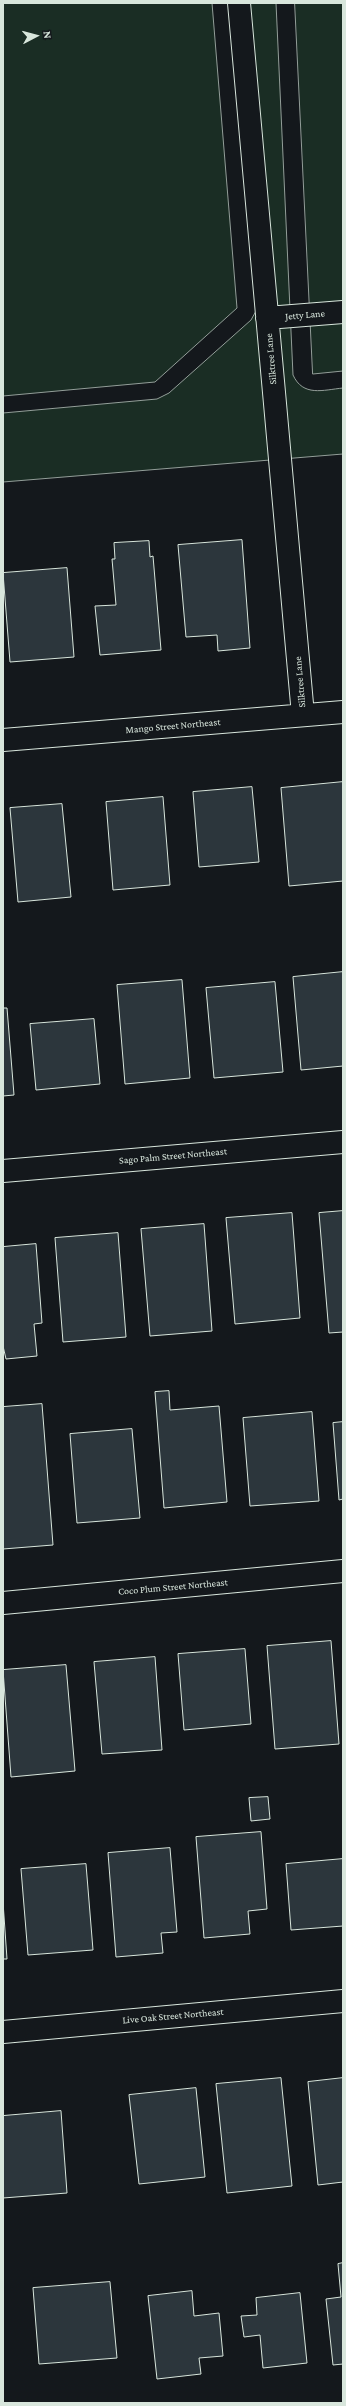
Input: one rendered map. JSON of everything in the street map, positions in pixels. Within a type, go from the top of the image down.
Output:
[{"type":"street","name":"Silktree Lane","points":[[240,3],[303,716]]},
{"type":"street","name":"Jetty Lane","points":[[267,318],[343,312]]},
{"type":"street","name":"Mango Street Northeast","points":[[3,740],[343,712]]},
{"type":"street","name":"Sago Palm Street Northeast","points":[[3,1171],[343,1142]]},
{"type":"street","name":"Coco Plum Street Northeast","points":[[3,1602],[343,1571]]},
{"type":"street","name":"Live Oak Street Northeast","points":[[3,2032],[343,2000]]},
{"type":"green space","points":[[3,3],[212,3],[237,308],[155,382],[3,396]]},
{"type":"green space","points":[[231,3],[276,3],[293,375],[302,387],[308,389],[321,391],[343,388],[343,454],[3,482],[3,413],[157,399],[169,393],[251,320],[256,311]]},
{"type":"green space","points":[[295,3],[343,3],[343,371],[313,374]]},
{"type":"building","points":[[242,540],[250,648],[218,651],[217,635],[186,637],[178,545]]},
{"type":"building","points":[[149,541],[150,557],[153,556],[161,650],[100,655],[95,606],[116,605],[112,559],[115,559],[114,543]]},
{"type":"building","points":[[67,568],[74,657],[10,662],[3,573]]},
{"type":"building","points":[[343,782],[343,881],[289,886],[281,788]]},
{"type":"building","points":[[252,787],[259,862],[199,867],[193,792]]},
{"type":"building","points":[[163,797],[170,885],[113,890],[106,802]]},
{"type":"building","points":[[62,804],[71,897],[18,902],[10,808]]},
{"type":"building","points":[[343,972],[343,1066],[301,1070],[293,977]]},
{"type":"building","points":[[182,980],[190,1078],[125,1084],[117,985]]},
{"type":"building","points":[[275,982],[283,1072],[214,1078],[206,988]]},
{"type":"building","points":[[3,1008],[7,1008],[14,1095],[3,1096]]},
{"type":"building","points":[[94,1019],[100,1084],[36,1090],[30,1024]]},
{"type":"building","points":[[343,1211],[343,1332],[329,1333],[319,1213]]},
{"type":"building","points":[[292,1213],[300,1318],[235,1324],[226,1218]]},
{"type":"building","points":[[204,1224],[212,1331],[150,1336],[141,1229]]},
{"type":"building","points":[[118,1233],[126,1337],[63,1342],[55,1238]]},
{"type":"building","points":[[36,1244],[42,1323],[34,1324],[37,1356],[6,1359],[3,1346],[3,1247]]},
{"type":"building","points":[[169,1391],[170,1410],[219,1406],[227,1502],[164,1508],[155,1392]]},
{"type":"building","points":[[42,1404],[53,1545],[3,1549],[3,1407]]},
{"type":"building","points":[[312,1412],[319,1501],[250,1506],[243,1418]]},
{"type":"building","points":[[343,1422],[343,1499],[339,1500],[333,1423]]},
{"type":"building","points":[[132,1429],[140,1518],[77,1523],[70,1434]]},
{"type":"building","points":[[331,1641],[339,1744],[275,1749],[267,1646]]},
{"type":"building","points":[[245,1649],[251,1724],[184,1730],[178,1654]]},
{"type":"building","points":[[155,1657],[162,1750],[102,1754],[94,1662]]},
{"type":"building","points":[[66,1665],[75,1771],[11,1777],[3,1670]]},
{"type":"building","points":[[268,1797],[270,1819],[251,1821],[249,1798]]},
{"type":"building","points":[[261,1832],[267,1909],[248,1911],[250,1934],[204,1938],[196,1837]]},
{"type":"building","points":[[170,1848],[177,1932],[161,1933],[163,1953],[116,1957],[108,1853]]},
{"type":"building","points":[[343,1859],[343,1926],[291,1930],[286,1864]]},
{"type":"building","points":[[86,1864],[93,1950],[28,1955],[21,1869]]},
{"type":"building","points":[[3,1902],[7,1959],[3,1959]]},
{"type":"building","points":[[281,2078],[292,2186],[227,2193],[216,2084]]},
{"type":"building","points":[[343,2078],[343,2182],[318,2185],[308,2082]]},
{"type":"building","points":[[196,2088],[205,2177],[139,2184],[129,2095]]},
{"type":"building","points":[[61,2111],[67,2193],[3,2198],[3,2116]]},
{"type":"building","points":[[343,2263],[343,2364],[333,2365],[326,2299],[341,2297],[338,2264]]},
{"type":"building","points":[[110,2282],[117,2358],[39,2364],[33,2288]]},
{"type":"building","points":[[192,2291],[194,2316],[219,2313],[223,2356],[199,2358],[201,2374],[157,2379],[148,2296]]},
{"type":"building","points":[[300,2293],[307,2363],[263,2368],[260,2335],[244,2337],[241,2316],[257,2315],[256,2298]]}]
